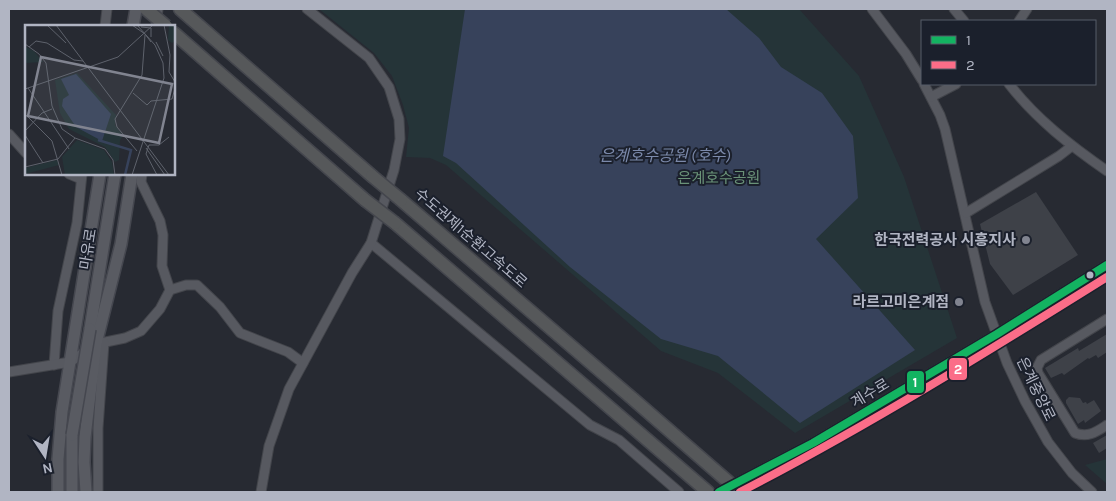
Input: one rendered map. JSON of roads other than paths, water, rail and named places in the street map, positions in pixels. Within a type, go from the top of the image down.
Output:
[{"type":"highway","points":[[146,9],[165,25]]},
{"type":"highway","name":"수도권제1순환고속도로","points":[[180,9],[740,492]]},
{"type":"highway","points":[[175,34],[365,200],[395,223],[708,492]]},
{"type":"main road","points":[[133,25],[136,9]]},
{"type":"main road","points":[[58,492],[58,459],[62,412],[100,175]]},
{"type":"main road","name":"마유로","points":[[72,492],[72,435],[115,175]]},
{"type":"main road","points":[[86,492],[85,437],[100,344],[121,244],[132,175]]},
{"type":"street","points":[[105,25],[107,9]]},
{"type":"street","points":[[156,25],[158,9]]},
{"type":"street","points":[[260,492],[268,446],[289,390],[352,273],[371,243],[394,170],[400,139],[399,119],[389,87],[369,58],[307,9]]},
{"type":"street","points":[[872,9],[906,54],[921,78]]},
{"type":"street","points":[[954,9],[963,20]]},
{"type":"street","points":[[1020,20],[1027,9]]},
{"type":"street","name":"은계중앙로","points":[[924,85],[944,129],[966,213],[985,302],[1016,384],[1044,436],[1072,473],[1092,492]]},
{"type":"street","points":[[931,98],[954,85]]},
{"type":"street","points":[[1010,85],[1026,105],[1072,146],[1107,171]]},
{"type":"street","points":[[9,134],[25,152]]},
{"type":"street","points":[[966,213],[1059,156],[1072,146]]},
{"type":"street","points":[[142,175],[141,182],[160,221],[163,235],[162,266],[170,290]]},
{"type":"street","points":[[54,365],[58,311],[77,223],[82,176]]},
{"type":"street","points":[[371,243],[590,425],[619,440],[679,492]]},
{"type":"street","name":"계수로","points":[[719,492],[813,443],[997,334],[1107,265]]},
{"type":"street","points":[[9,372],[70,362],[100,344],[126,338],[141,331],[160,309],[170,290],[186,285],[197,285],[220,307],[240,333],[288,352],[303,363]]},
{"type":"street","points":[[1107,319],[1041,360],[1037,368],[1038,374],[1075,433],[1087,435],[1095,433],[1107,425]]},
{"type":"street","points":[[98,492],[100,344]]},
{"type":"water","name":"은계호수공원 (호수)","points":[[465,9],[726,9],[759,38],[781,67],[822,93],[853,136],[858,198],[816,239],[915,350],[800,423],[718,356],[661,339],[570,267],[456,163],[443,156]]},
{"type":"place","name":"한국전력공사 시흥지사","points":[[1026,240]]},
{"type":"place","name":"라르고미은계점","points":[[959,302]]},
{"type":"park label","name":"은계호수공원","points":[[719,178]]}]
